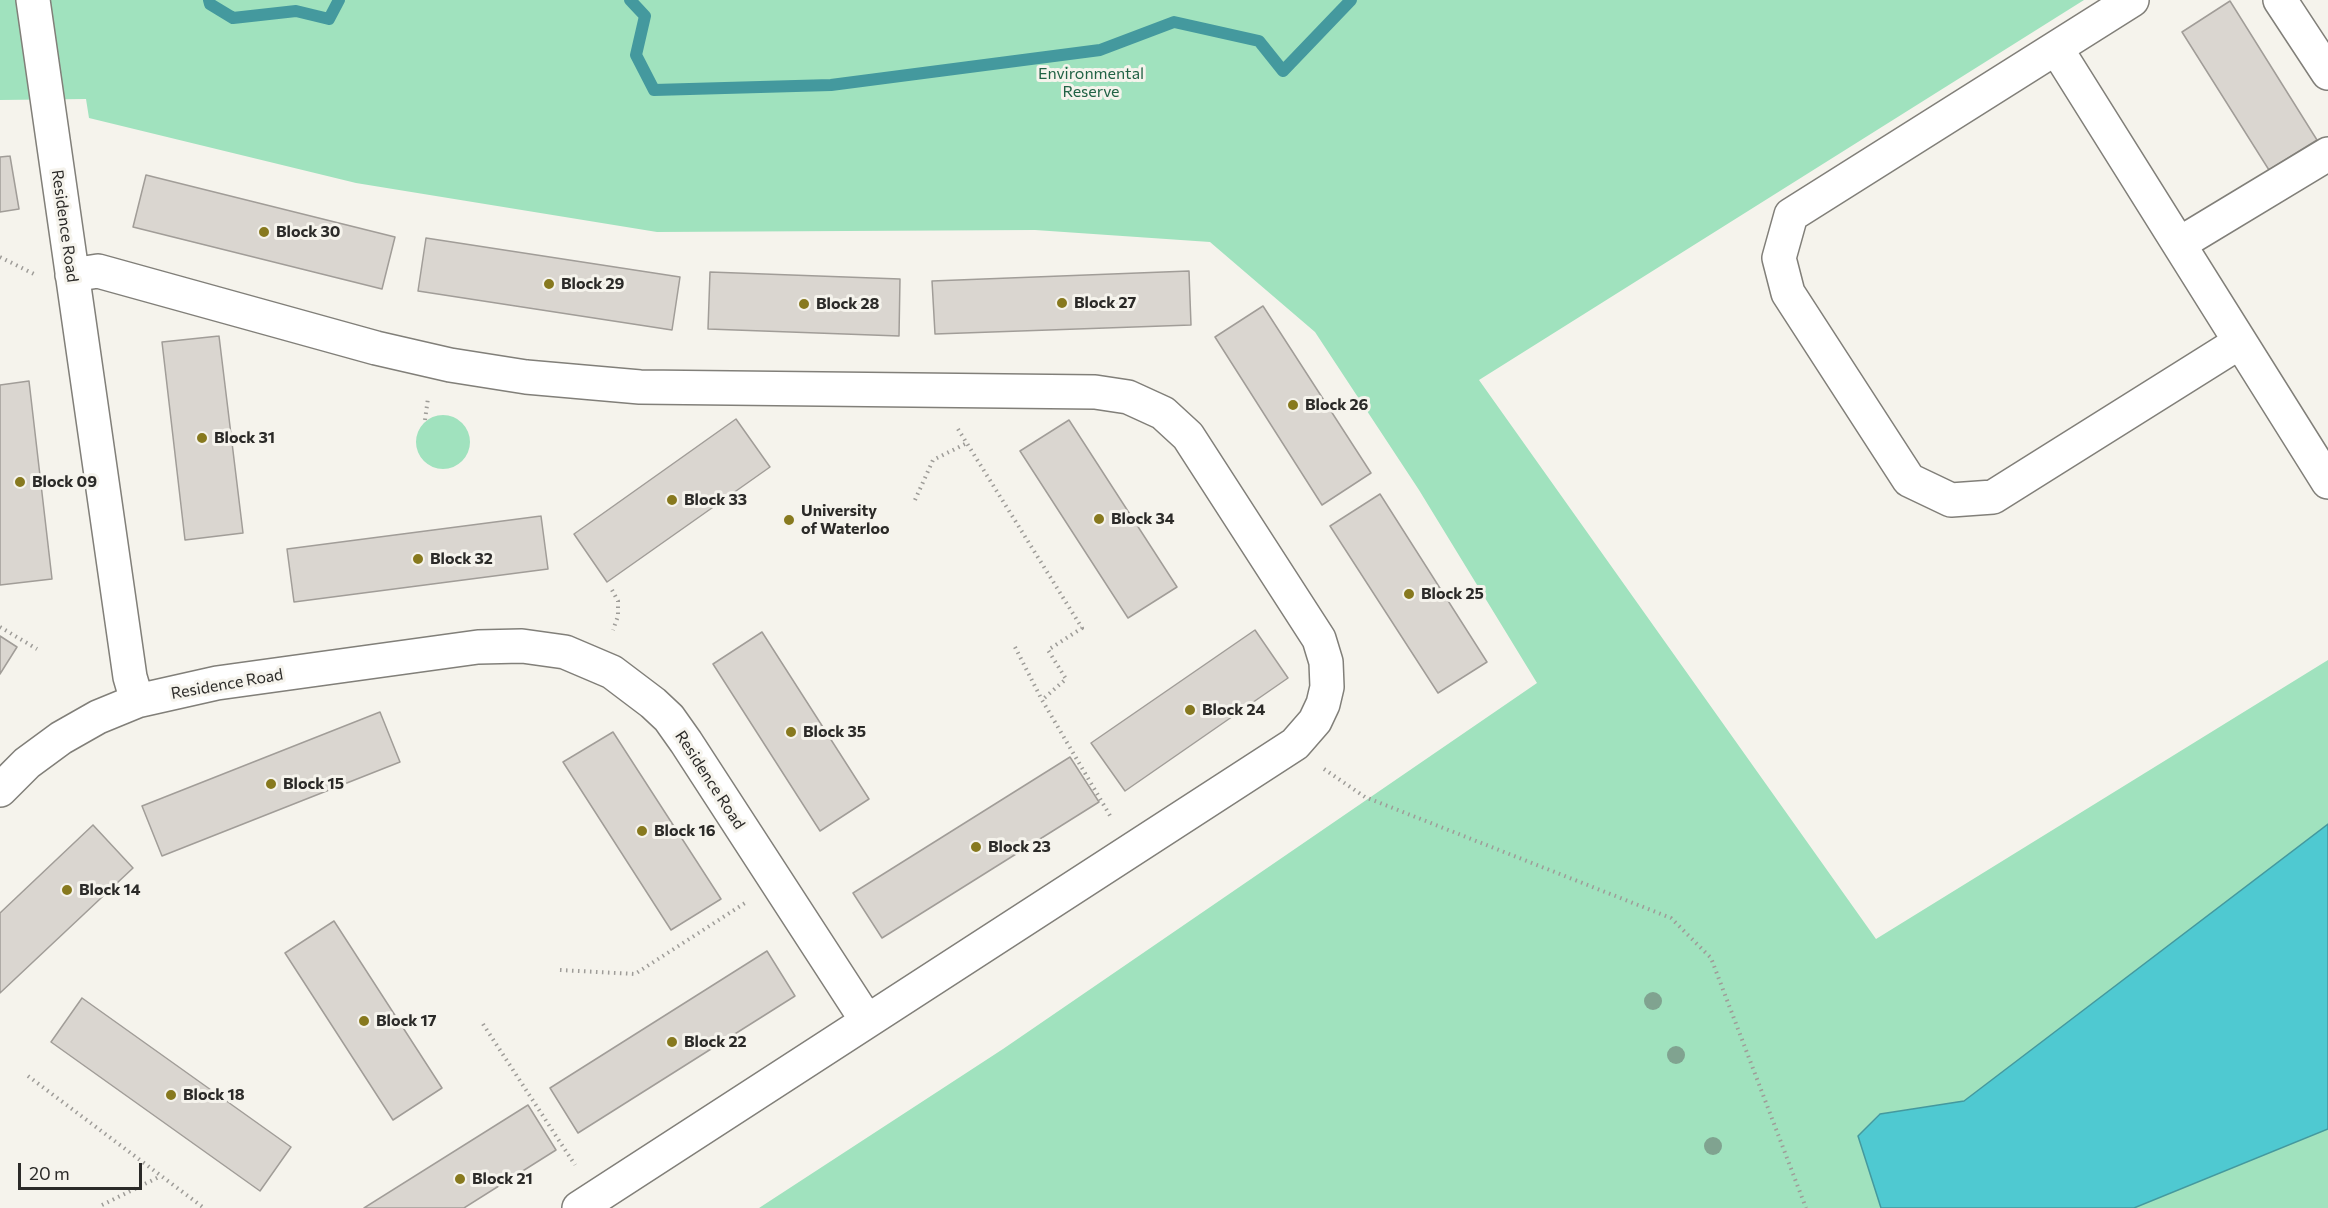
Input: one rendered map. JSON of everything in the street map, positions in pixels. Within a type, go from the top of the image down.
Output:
[{"type":"street","name":"Residence Road","points":[[33,0],[130,677],[137,701]]},
{"type":"street","points":[[2132,0],[1791,215],[1779,258],[1788,293],[1908,480],[1951,500],[1993,496],[2240,342]]},
{"type":"street","points":[[2280,0],[2328,73]]},
{"type":"street","points":[[2056,48],[2328,482]]},
{"type":"street","points":[[2179,244],[2328,154]]},
{"type":"street","points":[[72,275],[98,271],[376,348],[450,365],[526,377],[640,387],[1095,392],[1121,395],[1163,413],[1188,436],[1313,628],[1322,645],[1327,674],[1323,704],[1311,726],[1291,747],[579,1208]]},
{"type":"street","name":"Residence Road","points":[[0,790],[27,764],[61,738],[98,717],[137,701],[217,683],[500,645],[565,652],[620,677],[669,718],[867,1021]]},
{"type":"path","points":[[962,390],[958,430],[1082,628],[1048,650],[1066,679],[1042,700]]},
{"type":"path","points":[[915,500],[933,460],[967,443]]},
{"type":"path","points":[[609,639],[618,616],[618,601],[612,591]]},
{"type":"path","points":[[0,627],[37,649]]},
{"type":"path","points":[[1015,647],[1042,700],[1131,850]]},
{"type":"path","points":[[1291,747],[1365,797],[1671,918],[1711,958],[1806,1208]]},
{"type":"path","points":[[560,970],[635,974],[750,900]]},
{"type":"path","points":[[483,1024],[577,1168]]},
{"type":"path","points":[[28,1076],[204,1208]]},
{"type":"path","points":[[102,1205],[160,1176]]},
{"type":"green space","name":"Environmental Reserve","points":[[0,0],[2084,0],[1479,380],[1876,939],[2328,660],[2328,824],[1964,1101],[1879,1114],[1858,1136],[1881,1208],[759,1208],[1003,1049],[1537,683],[1419,490],[1315,332],[1210,242],[1035,230],[657,232],[356,183],[89,118],[86,99],[0,100]]},
{"type":"green space","points":[[438,415],[448,415],[458,419],[466,427],[470,442],[466,457],[458,465],[448,469],[438,469],[428,465],[420,457],[416,447],[416,437],[420,427],[428,419]]},
{"type":"green space","points":[[2328,1129],[2328,1208],[2134,1208]]},
{"type":"water","points":[[2328,824],[2328,1129],[2134,1208],[1881,1208],[1858,1136],[1880,1114],[1964,1101]]},
{"type":"building","points":[[2230,1],[2317,140],[2269,170],[2182,32]]},
{"type":"building","points":[[10,156],[19,209],[0,212],[0,157]]},
{"type":"building","name":"Block 30","points":[[146,175],[395,237],[382,289],[133,227]]},
{"type":"building","name":"Block 29","points":[[426,238],[680,277],[672,330],[418,291]]},
{"type":"building","name":"Block 27","points":[[1189,271],[1191,325],[935,334],[932,281]]},
{"type":"building","name":"Block 28","points":[[710,272],[900,279],[899,336],[708,329]]},
{"type":"building","name":"Block 26","points":[[1263,306],[1371,473],[1322,505],[1215,337]]},
{"type":"building","name":"Block 31","points":[[219,336],[243,533],[185,540],[162,342]]},
{"type":"building","name":"Block 09","points":[[29,381],[52,579],[0,585],[0,385]]},
{"type":"building","name":"Block 33","points":[[736,419],[770,467],[607,582],[574,534]]},
{"type":"building","name":"Block 34","points":[[1069,420],[1177,587],[1128,618],[1020,451]]},
{"type":"building","name":"Block 25","points":[[1380,494],[1487,662],[1438,693],[1330,526]]},
{"type":"building","name":"Block 32","points":[[541,516],[548,569],[294,602],[287,549]]},
{"type":"building","name":"Block 24","points":[[1255,630],[1288,678],[1125,791],[1091,743]]},
{"type":"building","name":"Block 35","points":[[762,632],[869,799],[820,831],[713,664]]},
{"type":"building","points":[[0,636],[17,647],[0,674]]},
{"type":"building","name":"Block 15","points":[[380,712],[400,762],[162,856],[142,806]]},
{"type":"building","name":"Block 16","points":[[613,732],[721,899],[671,930],[563,762]]},
{"type":"building","name":"Block 23","points":[[1070,757],[1099,802],[882,938],[853,893]]},
{"type":"building","name":"Block 14","points":[[93,825],[133,868],[0,993],[0,913]]},
{"type":"building","name":"Block 17","points":[[334,921],[442,1088],[393,1120],[285,953]]},
{"type":"building","name":"Block 22","points":[[767,951],[795,996],[578,1133],[550,1088]]},
{"type":"building","name":"Block 18","points":[[82,998],[291,1147],[260,1191],[51,1042]]},
{"type":"building","name":"Block 21","points":[[528,1105],[556,1150],[464,1208],[364,1208]]},
{"type":"waterway","points":[[209,0],[210,4],[233,18],[296,11],[329,19],[339,0]]},
{"type":"waterway","points":[[630,0],[645,16],[636,55],[654,90],[831,85],[1100,50],[1174,22],[1259,41],[1283,71],[1351,0]]},
{"type":"place","name":"Block 30","points":[[264,232]]},
{"type":"place","name":"Block 29","points":[[549,284]]},
{"type":"place","name":"Block 27","points":[[1062,303]]},
{"type":"place","name":"Block 28","points":[[804,304]]},
{"type":"place","name":"Block 26","points":[[1293,405]]},
{"type":"place","name":"Block 31","points":[[202,438]]},
{"type":"place","name":"Block 09","points":[[20,482]]},
{"type":"place","name":"Block 33","points":[[672,500]]},
{"type":"place","name":"Block 34","points":[[1099,519]]},
{"type":"place","name":"University of Waterloo","points":[[789,520]]},
{"type":"place","name":"Block 32","points":[[418,559]]},
{"type":"place","name":"Block 25","points":[[1409,594]]},
{"type":"place","name":"Block 24","points":[[1190,710]]},
{"type":"place","name":"Block 35","points":[[791,732]]},
{"type":"place","name":"Block 15","points":[[271,784]]},
{"type":"place","name":"Block 16","points":[[642,831]]},
{"type":"place","name":"Block 23","points":[[976,847]]},
{"type":"place","name":"Block 14","points":[[67,890]]},
{"type":"place","name":"Block 17","points":[[364,1021]]},
{"type":"place","name":"Block 22","points":[[672,1042]]},
{"type":"place","name":"Block 18","points":[[171,1095]]},
{"type":"place","name":"Block 21","points":[[460,1179]]}]
